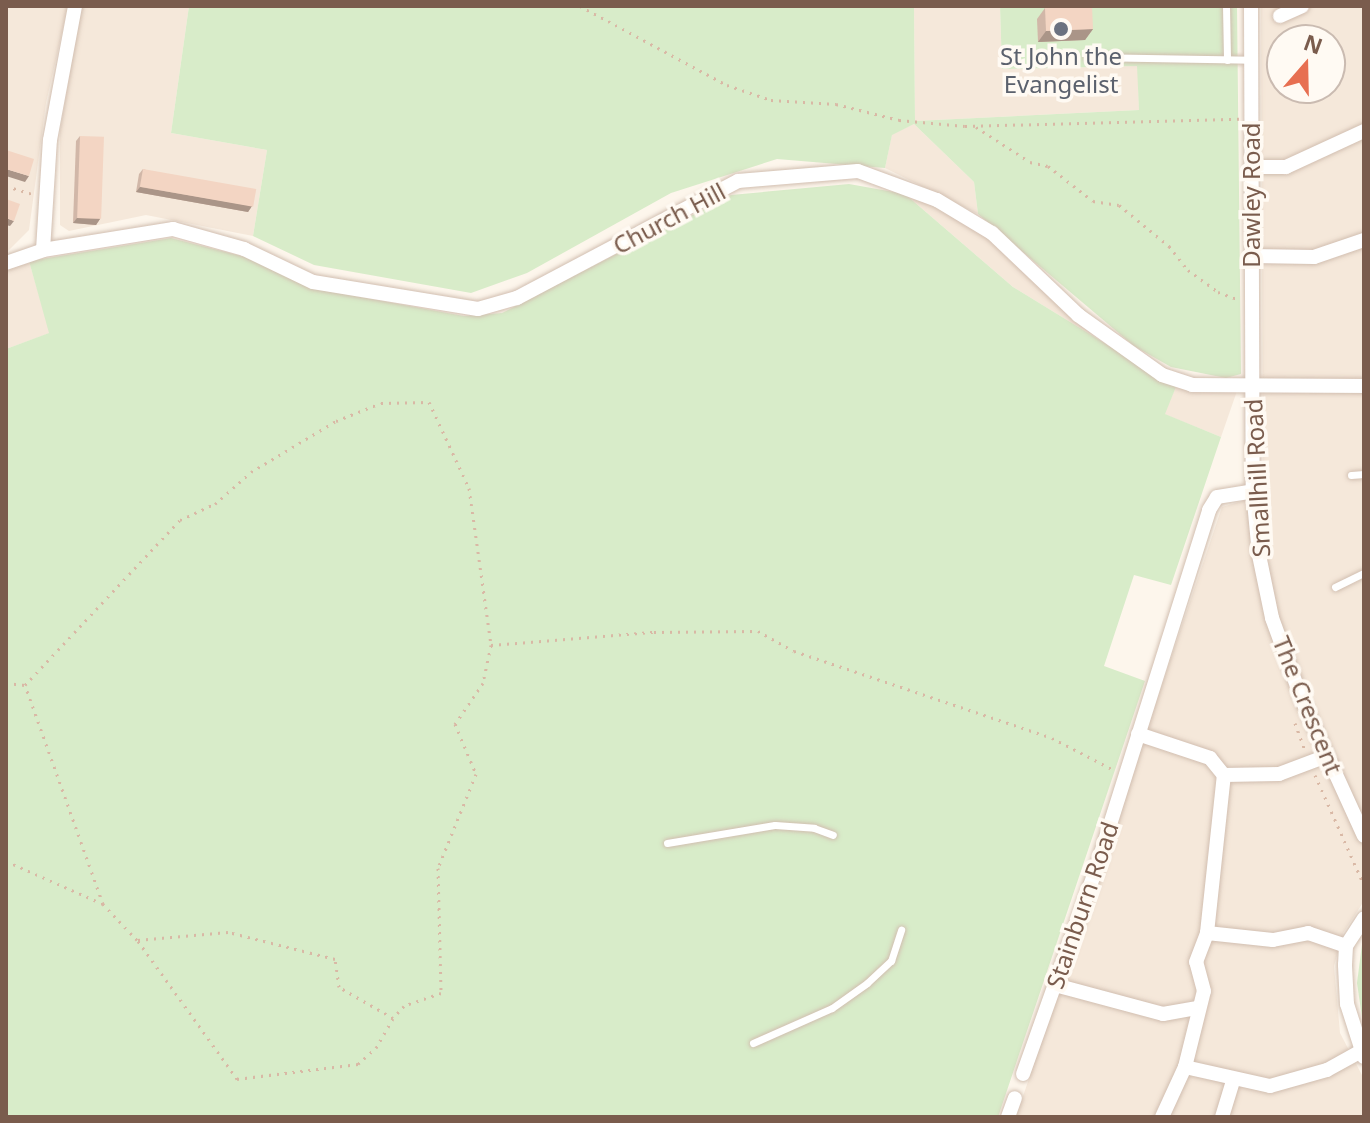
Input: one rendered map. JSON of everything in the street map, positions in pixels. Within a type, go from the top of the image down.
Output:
[{"type":"street","points":[[43,250],[50,140],[75,6]]},
{"type":"street","name":"Dawley Road","points":[[1251,6],[1252,385]]},
{"type":"street","points":[[1280,16],[1302,6]]},
{"type":"street","points":[[1251,167],[1286,167],[1364,131]]},
{"type":"street","name":"Church Hill","points":[[6,263],[43,250],[173,229],[244,249],[313,282],[478,309],[517,298],[738,181],[858,171],[937,200],[992,233],[1078,315],[1162,375],[1192,385],[1364,386]]},
{"type":"street","points":[[1252,256],[1314,257],[1364,240]]},
{"type":"street","name":"Smallhill Road","points":[[1252,385],[1253,491],[1272,618]]},
{"type":"street","name":"Stainburn Road","points":[[1023,1074],[1125,776],[1209,510],[1217,497],[1253,491]]},
{"type":"street","name":"The Crescent","points":[[1272,618],[1302,700],[1364,836]]},
{"type":"street","points":[[1138,734],[1210,758],[1224,775],[1207,933],[1196,962],[1204,980],[1185,1067],[1162,1117]]},
{"type":"street","points":[[1224,775],[1279,774],[1327,756]]},
{"type":"street","points":[[1185,1067],[1233,1082],[1287,1083],[1362,1054],[1347,1004],[1346,946],[1364,918]]},
{"type":"street","points":[[1207,933],[1273,940],[1308,933],[1346,946]]},
{"type":"street","points":[[1055,985],[1163,1014],[1197,1008]]},
{"type":"street","points":[[1222,1117],[1233,1082]]},
{"type":"street","points":[[1008,1117],[1015,1098]]},
{"type":"lane","points":[[1226,6],[1227,60]]},
{"type":"lane","points":[[1087,57],[1251,60]]},
{"type":"lane","points":[[1351,475],[1364,474]]},
{"type":"lane","points":[[1335,587],[1364,573]]},
{"type":"lane","points":[[667,843],[775,825],[814,828],[833,835]]},
{"type":"lane","points":[[753,1043],[832,1008],[867,983],[891,961],[901,930]]},
{"type":"path","points":[[580,6],[727,85],[771,100],[836,104],[899,120],[974,126],[1250,118]]},
{"type":"path","points":[[974,126],[1030,162],[1048,166],[1093,201],[1119,205],[1218,292],[1252,304]]},
{"type":"path","points":[[6,186],[47,199]]},
{"type":"path","points":[[6,861],[103,904],[137,940],[237,1079],[358,1064],[376,1048],[393,1018],[404,1006],[441,993],[438,868],[476,774],[455,724],[483,683],[491,645],[469,488],[429,402],[381,403],[336,421],[251,472],[215,504],[180,520],[25,685]]},
{"type":"path","points":[[491,645],[654,632],[758,631],[794,651],[1052,738],[1125,776]]},
{"type":"path","points":[[6,683],[25,685]]},
{"type":"path","points":[[25,685],[103,904]]},
{"type":"path","points":[[1302,700],[1293,715],[1309,763],[1364,885]]},
{"type":"path","points":[[137,940],[228,932],[335,959],[339,987],[393,1018]]},
{"type":"shaded area","points":[[6,6],[68,6],[46,103],[29,230],[6,253]]},
{"type":"shaded area","points":[[81,6],[189,6],[171,133],[267,150],[253,236],[146,215],[69,231],[60,225],[60,131]]},
{"type":"shaded area","points":[[914,6],[1000,6],[1002,69],[1138,66],[1139,110],[915,121]]},
{"type":"shaded area","points":[[1261,6],[1364,6],[1364,901],[1343,933],[1334,966],[1340,1033],[1364,1079],[1364,1117],[1016,1117],[1222,507],[1263,495]]},
{"type":"shaded area","points":[[914,124],[974,182],[978,214],[885,168],[892,134]]},
{"type":"shaded area","points":[[905,194],[955,215],[1000,247],[1096,338],[1013,287]]},
{"type":"shaded area","points":[[29,261],[50,333],[6,349],[6,269]]},
{"type":"shaded area","points":[[1176,387],[1237,391],[1221,437],[1164,414]]},
{"type":"green space","points":[[189,6],[914,6],[915,121],[1139,110],[1137,66],[1002,69],[1000,6],[1237,6],[1241,374],[1226,378],[1171,367],[1134,346],[978,214],[974,182],[914,124],[892,135],[885,168],[777,159],[671,193],[527,273],[471,293],[314,265],[253,236],[267,150],[171,133]]},
{"type":"green space","points":[[849,184],[905,194],[1013,287],[1176,387],[1165,414],[1221,437],[1171,585],[1134,575],[1104,666],[1145,681],[998,1117],[6,1117],[6,349],[49,333],[29,261],[171,238],[245,257],[328,291],[464,316],[502,313],[731,195]]},
{"type":"green space","points":[[1364,929],[1364,1031],[1357,983]]},
{"type":"building","points":[[1092,6],[1093,29],[1046,31],[1045,8]]},
{"type":"building","points":[[80,136],[104,137],[101,219],[77,218]]},
{"type":"building","points":[[6,150],[34,159],[29,176],[6,169]]},
{"type":"building","points":[[143,169],[256,189],[253,207],[140,187]]},
{"type":"building","points":[[6,199],[20,204],[14,221],[6,218]]},
{"type":"place","name":"St John the Evangelist","points":[[1061,29]]}]
